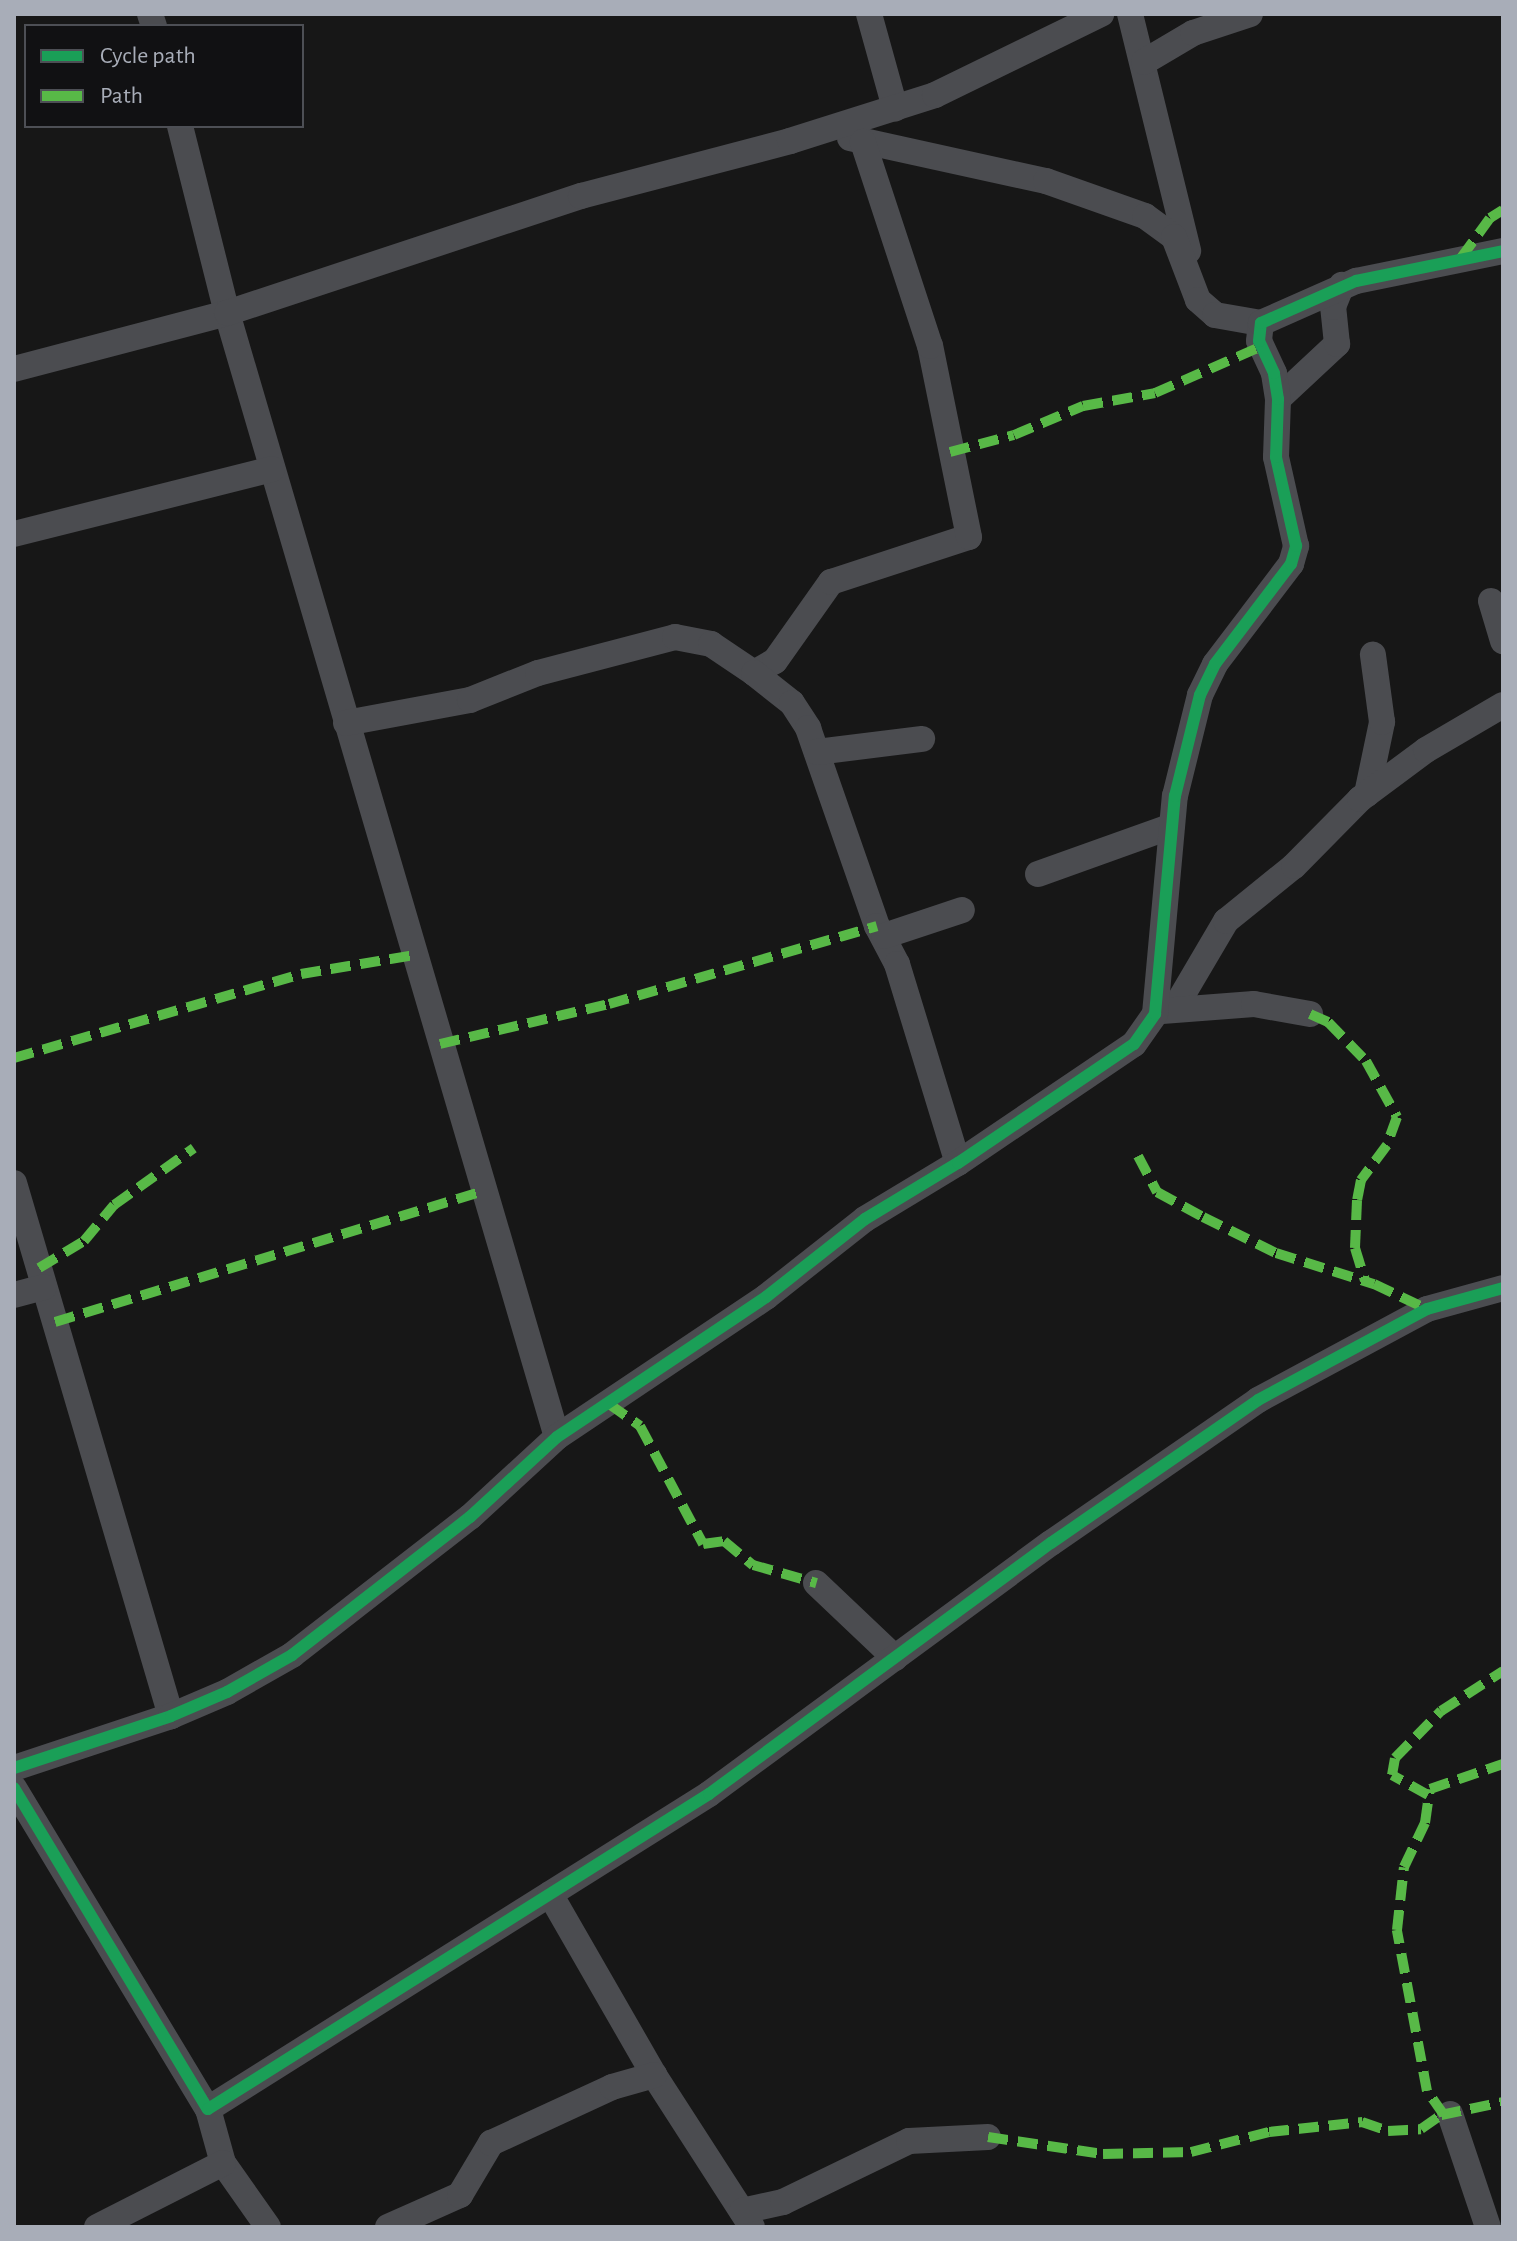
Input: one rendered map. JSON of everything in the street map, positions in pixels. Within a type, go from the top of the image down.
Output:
[{"type":"street","points":[[869,14],[895,108]]},
{"type":"street","points":[[14,369],[227,313],[581,196],[815,133],[935,95],[1101,14]]},
{"type":"street","points":[[1130,14],[1144,62],[1198,300]]},
{"type":"street","points":[[1144,62],[1193,33],[1250,14]]},
{"type":"street","points":[[181,128],[227,313],[557,1437]]},
{"type":"street","points":[[815,133],[1046,181],[1145,216],[1174,237],[1198,300],[1215,315],[1261,323],[1342,285],[1503,251]]},
{"type":"street","points":[[754,673],[775,661],[831,582],[969,537],[930,346],[863,142]]},
{"type":"street","points":[[1278,399],[1337,344],[1333,307],[1342,285]]},
{"type":"street","points":[[1165,1010],[1172,826],[1200,695],[1215,664],[1291,564],[1296,546],[1276,457],[1278,399],[1274,373],[1259,341],[1261,323]]},
{"type":"street","points":[[14,534],[272,469]]},
{"type":"street","points":[[1491,601],[1503,641]]},
{"type":"street","points":[[346,723],[470,700],[538,673],[675,637],[711,644],[754,673],[792,703],[817,752],[884,936],[958,1163]]},
{"type":"street","points":[[1367,794],[1382,722],[1373,655]]},
{"type":"street","points":[[14,1768],[171,1716],[227,1692],[292,1655],[470,1517],[557,1437],[766,1297],[865,1219],[958,1163],[1134,1044],[1165,1010],[1226,921],[1294,866],[1367,794],[1426,750],[1503,705]]},
{"type":"street","points":[[817,752],[922,739]]},
{"type":"street","points":[[1038,874],[1172,826]]},
{"type":"street","points":[[884,936],[962,910]]},
{"type":"street","points":[[1165,1010],[1254,1004],[1310,1014]]},
{"type":"street","points":[[14,1183],[171,1716]]},
{"type":"street","points":[[14,1295],[44,1287]]},
{"type":"street","points":[[208,2109],[709,1794],[1258,1400],[1427,1309],[1503,1288]]},
{"type":"street","points":[[816,1583],[895,1658]]},
{"type":"street","points":[[14,1788],[208,2109],[223,2163],[268,2227]]},
{"type":"street","points":[[550,1894],[654,2075],[747,2219],[909,2141],[988,2137]]},
{"type":"street","points":[[388,2227],[460,2195],[491,2143],[612,2087],[654,2075]]},
{"type":"street","points":[[1450,2114],[1488,2227]]},
{"type":"street","points":[[97,2227],[223,2163]]},
{"type":"marked path","points":[[1461,258],[1490,218],[1503,210]]},
{"type":"marked path","points":[[950,452],[1014,435],[1083,406],[1155,393],[1262,346]]},
{"type":"marked path","points":[[440,1044],[609,1004],[877,926]]},
{"type":"marked path","points":[[14,1058],[301,974],[415,955]]},
{"type":"marked path","points":[[1310,1014],[1328,1022],[1366,1061],[1397,1117],[1387,1145],[1361,1180],[1357,1200],[1355,1248],[1365,1281]]},
{"type":"marked path","points":[[39,1268],[84,1241],[114,1205],[194,1148]]},
{"type":"marked path","points":[[1138,1156],[1157,1192],[1203,1217],[1276,1253],[1374,1284],[1427,1309]]},
{"type":"marked path","points":[[55,1322],[483,1191]]},
{"type":"marked path","points":[[609,1404],[640,1426],[703,1544],[724,1541],[753,1565],[816,1583]]},
{"type":"marked path","points":[[1428,1795],[1392,1775],[1395,1758],[1441,1711],[1503,1671]]},
{"type":"marked path","points":[[1444,2115],[1427,2091],[1397,1930],[1404,1867],[1425,1823],[1430,1789],[1503,1764]]},
{"type":"marked path","points":[[988,2137],[1103,2154],[1191,2152],[1269,2132],[1362,2122],[1388,2131],[1421,2129],[1441,2115],[1503,2102]]},
{"type":"cycle path","points":[[14,1768],[171,1716],[227,1692],[292,1655],[470,1517],[557,1437],[766,1297],[865,1219],[958,1163],[1134,1044],[1155,1014],[1175,796],[1200,695],[1215,664],[1291,564],[1296,546],[1276,457],[1278,399],[1274,373],[1259,341],[1261,323],[1356,281],[1503,251]]},
{"type":"cycle path","points":[[14,1788],[208,2109],[709,1794],[1051,1543],[1258,1400],[1427,1309],[1503,1288]]}]
